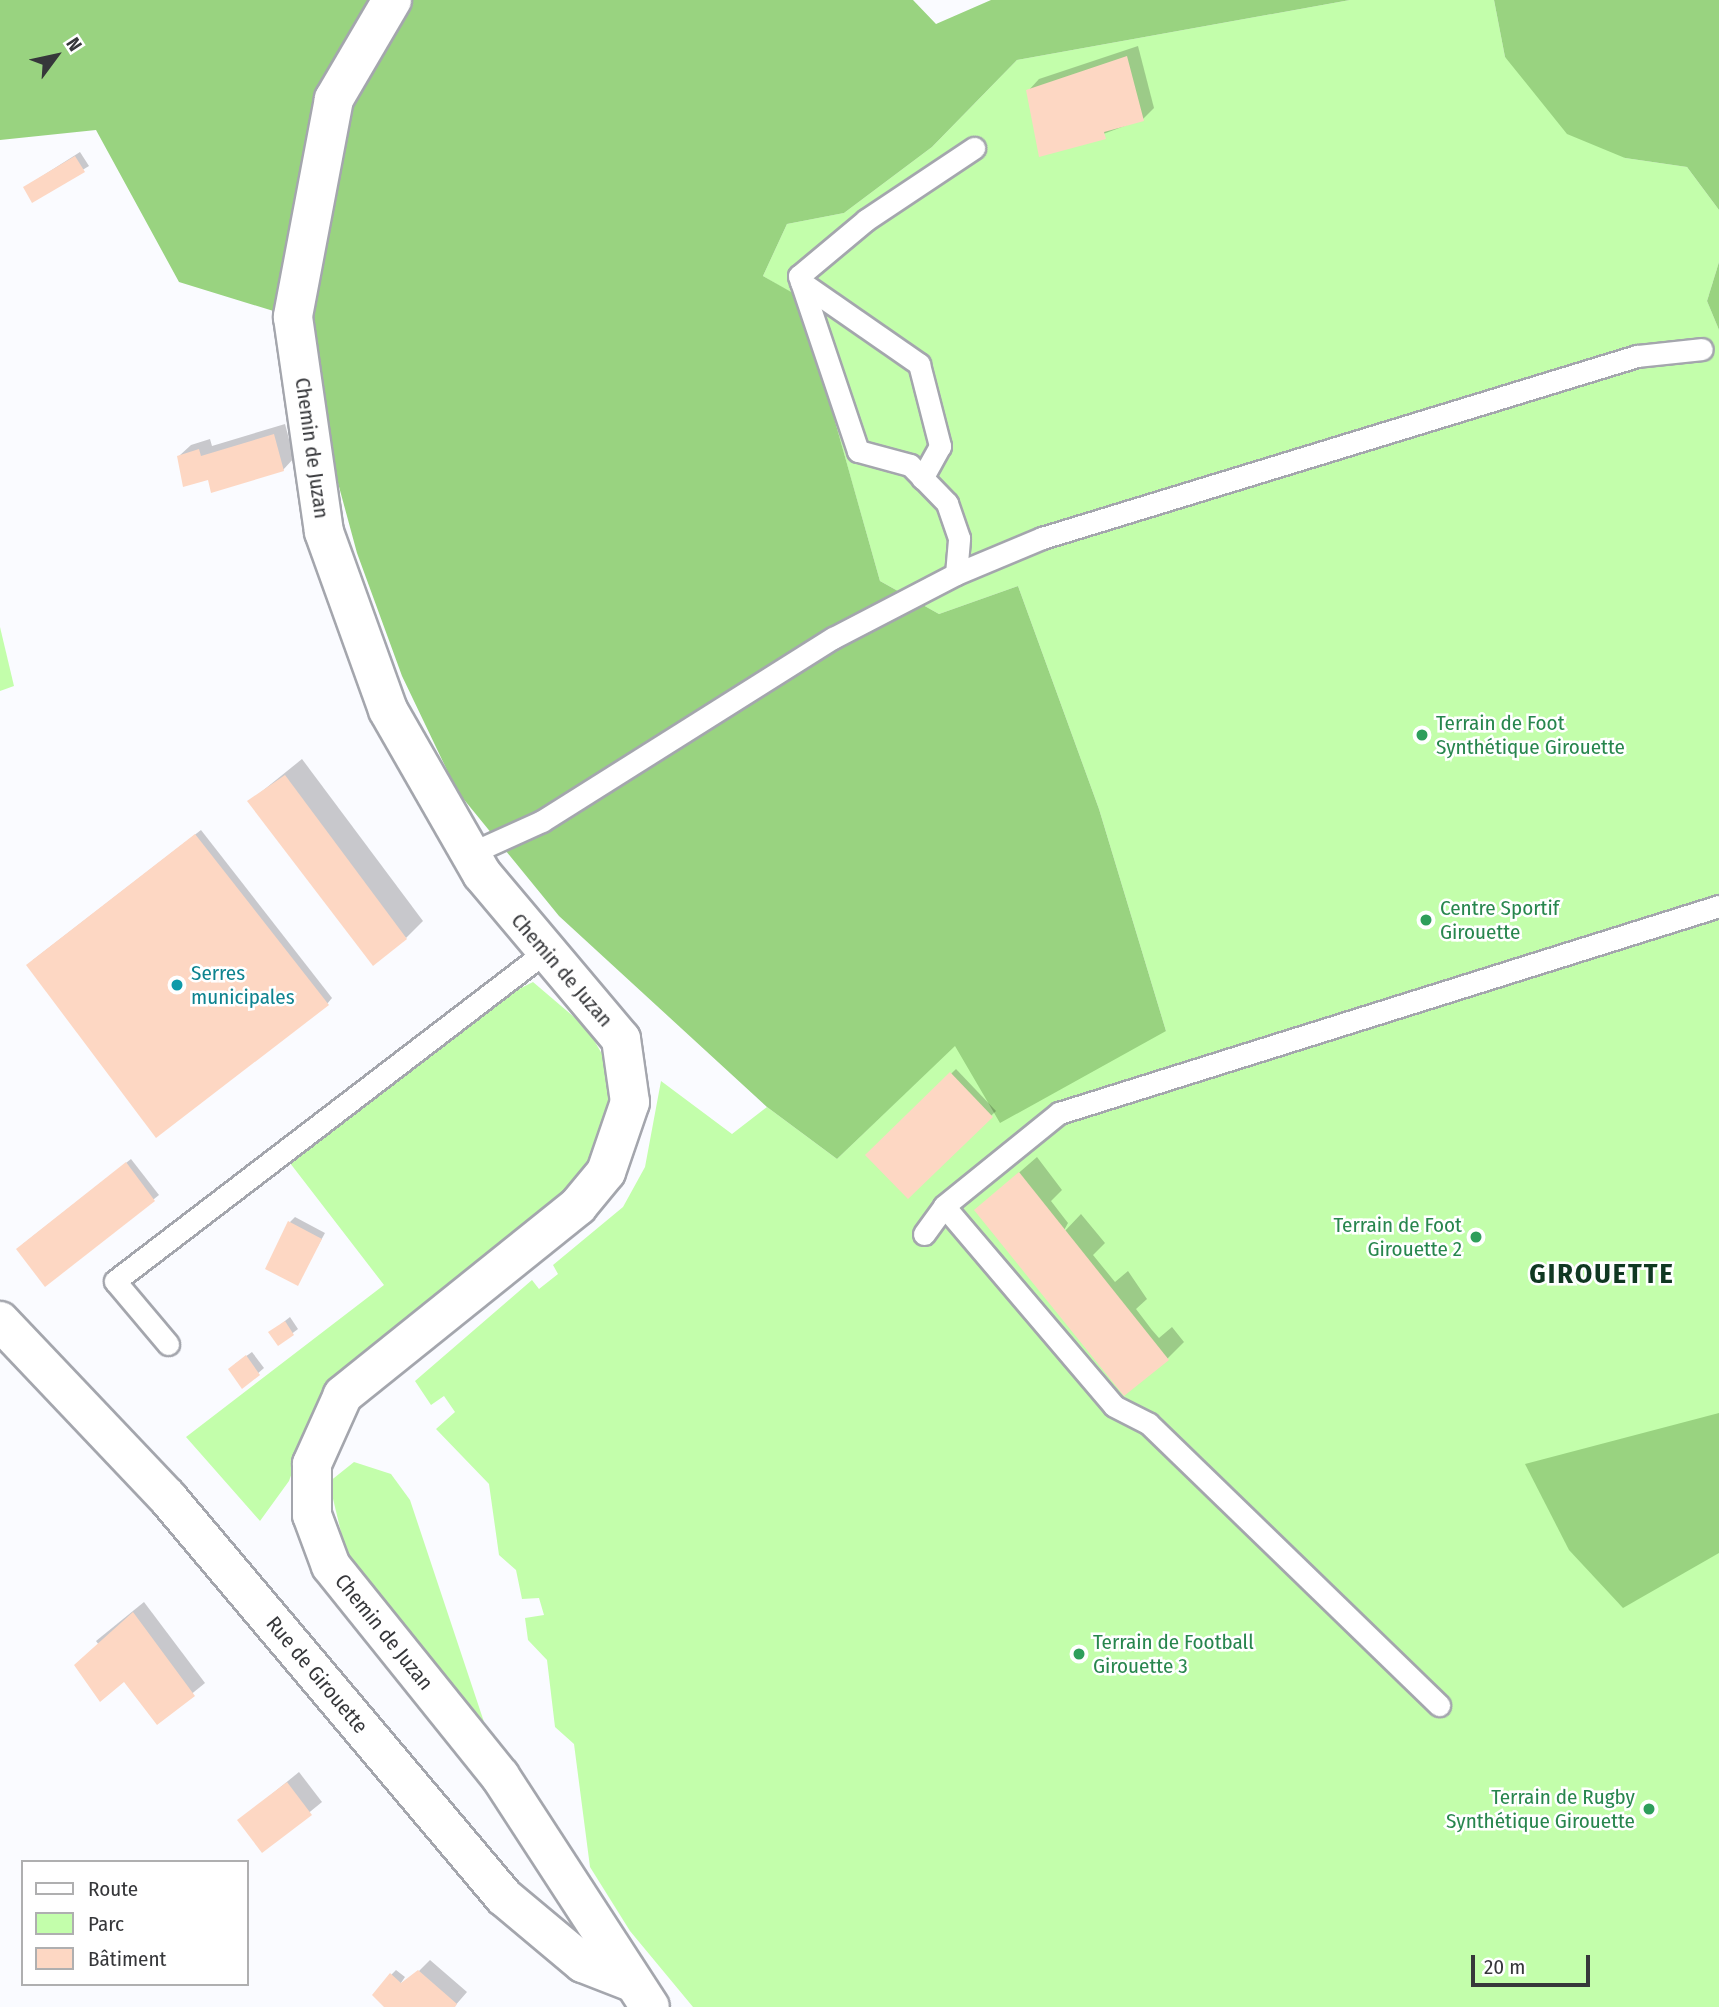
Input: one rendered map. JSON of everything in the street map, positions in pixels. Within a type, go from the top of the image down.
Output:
[{"type":"street","name":"Chemin de Juzan","points":[[392,0],[334,99],[293,317],[324,532],[346,603],[388,710],[469,853],[545,952],[621,1039],[630,1102],[619,1142],[578,1206],[343,1395],[313,1464],[312,1515],[331,1566],[500,1776],[639,1994]]},
{"type":"street","name":"Rue de Girouette","points":[[0,1321],[167,1497],[504,1897],[583,1963],[639,1994]]},
{"type":"lane","points":[[956,574],[959,538],[947,503],[910,465],[858,451],[799,276],[866,220],[974,148]]},
{"type":"lane","points":[[801,282],[919,364],[940,446],[922,478]]},
{"type":"lane","points":[[469,853],[542,821],[833,638],[956,574],[1042,538],[1637,356],[1702,349]]},
{"type":"lane","points":[[924,1234],[944,1206],[1059,1113],[1719,906]]},
{"type":"lane","points":[[168,1344],[116,1282],[545,952]]},
{"type":"lane","points":[[944,1206],[1114,1406],[1149,1424],[1438,1705]]},
{"type":"green space","points":[[0,0],[913,0],[936,24],[991,0],[1350,0],[1017,60],[932,147],[844,213],[787,224],[763,276],[800,297],[880,581],[939,614],[1018,586],[1099,809],[1166,1031],[1000,1123],[955,1046],[837,1159],[767,1107],[559,916],[457,791],[402,676],[357,553],[293,317],[179,282],[96,130],[0,140]]},
{"type":"green space","name":"Centre Sportif Girouette","points":[[1350,0],[1494,0],[1505,57],[1625,158],[1687,167],[1719,210],[1719,262],[1707,301],[1719,330],[1719,2007],[693,2007],[630,1931],[590,1867],[574,1744],[555,1727],[547,1660],[528,1640],[525,1618],[544,1615],[539,1598],[522,1599],[516,1570],[499,1555],[489,1484],[436,1429],[455,1412],[444,1396],[431,1405],[415,1381],[532,1280],[539,1289],[558,1274],[553,1265],[623,1207],[645,1167],[661,1081],[732,1134],[767,1107],[837,1159],[955,1045],[1166,1031],[1099,809],[1018,586],[939,614],[880,581],[800,298],[763,276],[787,224],[844,213],[932,147],[1017,60]]},
{"type":"green space","points":[[1494,0],[1719,0],[1719,210],[1687,167],[1625,158],[1567,134],[1505,57]]},
{"type":"green space","points":[[1719,262],[1719,330],[1707,301]]},
{"type":"green space","points":[[0,627],[14,686],[0,691]]},
{"type":"green space","points":[[533,982],[587,1028],[602,1054],[609,1102],[595,1153],[562,1194],[355,1358],[319,1397],[289,1481],[260,1521],[186,1437],[384,1285],[290,1163],[495,1001]]},
{"type":"green space","points":[[1719,1413],[1719,1553],[1623,1608],[1569,1550],[1525,1464]]},
{"type":"green space","points":[[354,1462],[391,1474],[410,1500],[484,1722],[346,1553],[329,1482]]},
{"type":"building","points":[[1127,56],[1144,121],[1104,132],[1106,139],[1039,157],[1026,90]]},
{"type":"building","points":[[75,156],[85,172],[32,203],[23,187]]},
{"type":"building","points":[[274,434],[284,471],[211,493],[208,480],[183,487],[177,456],[199,449],[201,456]]},
{"type":"building","points":[[285,775],[407,939],[373,966],[247,801]]},
{"type":"building","name":"Serres municipales","points":[[195,834],[329,1005],[156,1138],[26,965]]},
{"type":"building","points":[[950,1072],[993,1117],[908,1199],[865,1155]]},
{"type":"building","points":[[126,1162],[155,1201],[45,1287],[16,1249]]},
{"type":"building","points":[[1019,1172],[1169,1360],[1124,1396],[974,1210]]},
{"type":"building","points":[[288,1221],[322,1239],[298,1286],[265,1269]]},
{"type":"building","points":[[285,1321],[294,1335],[278,1346],[268,1332]]},
{"type":"building","points":[[246,1355],[260,1375],[242,1389],[228,1369]]},
{"type":"building","points":[[133,1612],[195,1696],[157,1725],[124,1682],[100,1702],[74,1665]]},
{"type":"building","points":[[287,1782],[312,1815],[262,1853],[237,1820]]},
{"type":"building","points":[[418,1970],[457,2004],[455,2007],[384,2007],[372,1995],[390,1973],[401,1983]]},
{"type":"place","name":"Terrain de Foot Synthétique Girouette","points":[[1422,735]]},
{"type":"place","name":"Centre Sportif Girouette","points":[[1426,920]]},
{"type":"place","name":"Serres municipales","points":[[177,985]]},
{"type":"place","name":"Terrain de Foot Girouette 2","points":[[1476,1237]]},
{"type":"place","name":"Terrain de Football Girouette 3","points":[[1079,1654]]},
{"type":"place","name":"Terrain de Rugby Synthétique Girouette","points":[[1649,1809]]},
{"type":"district","name":"GIROUETTE","points":[[1602,1274]]}]
